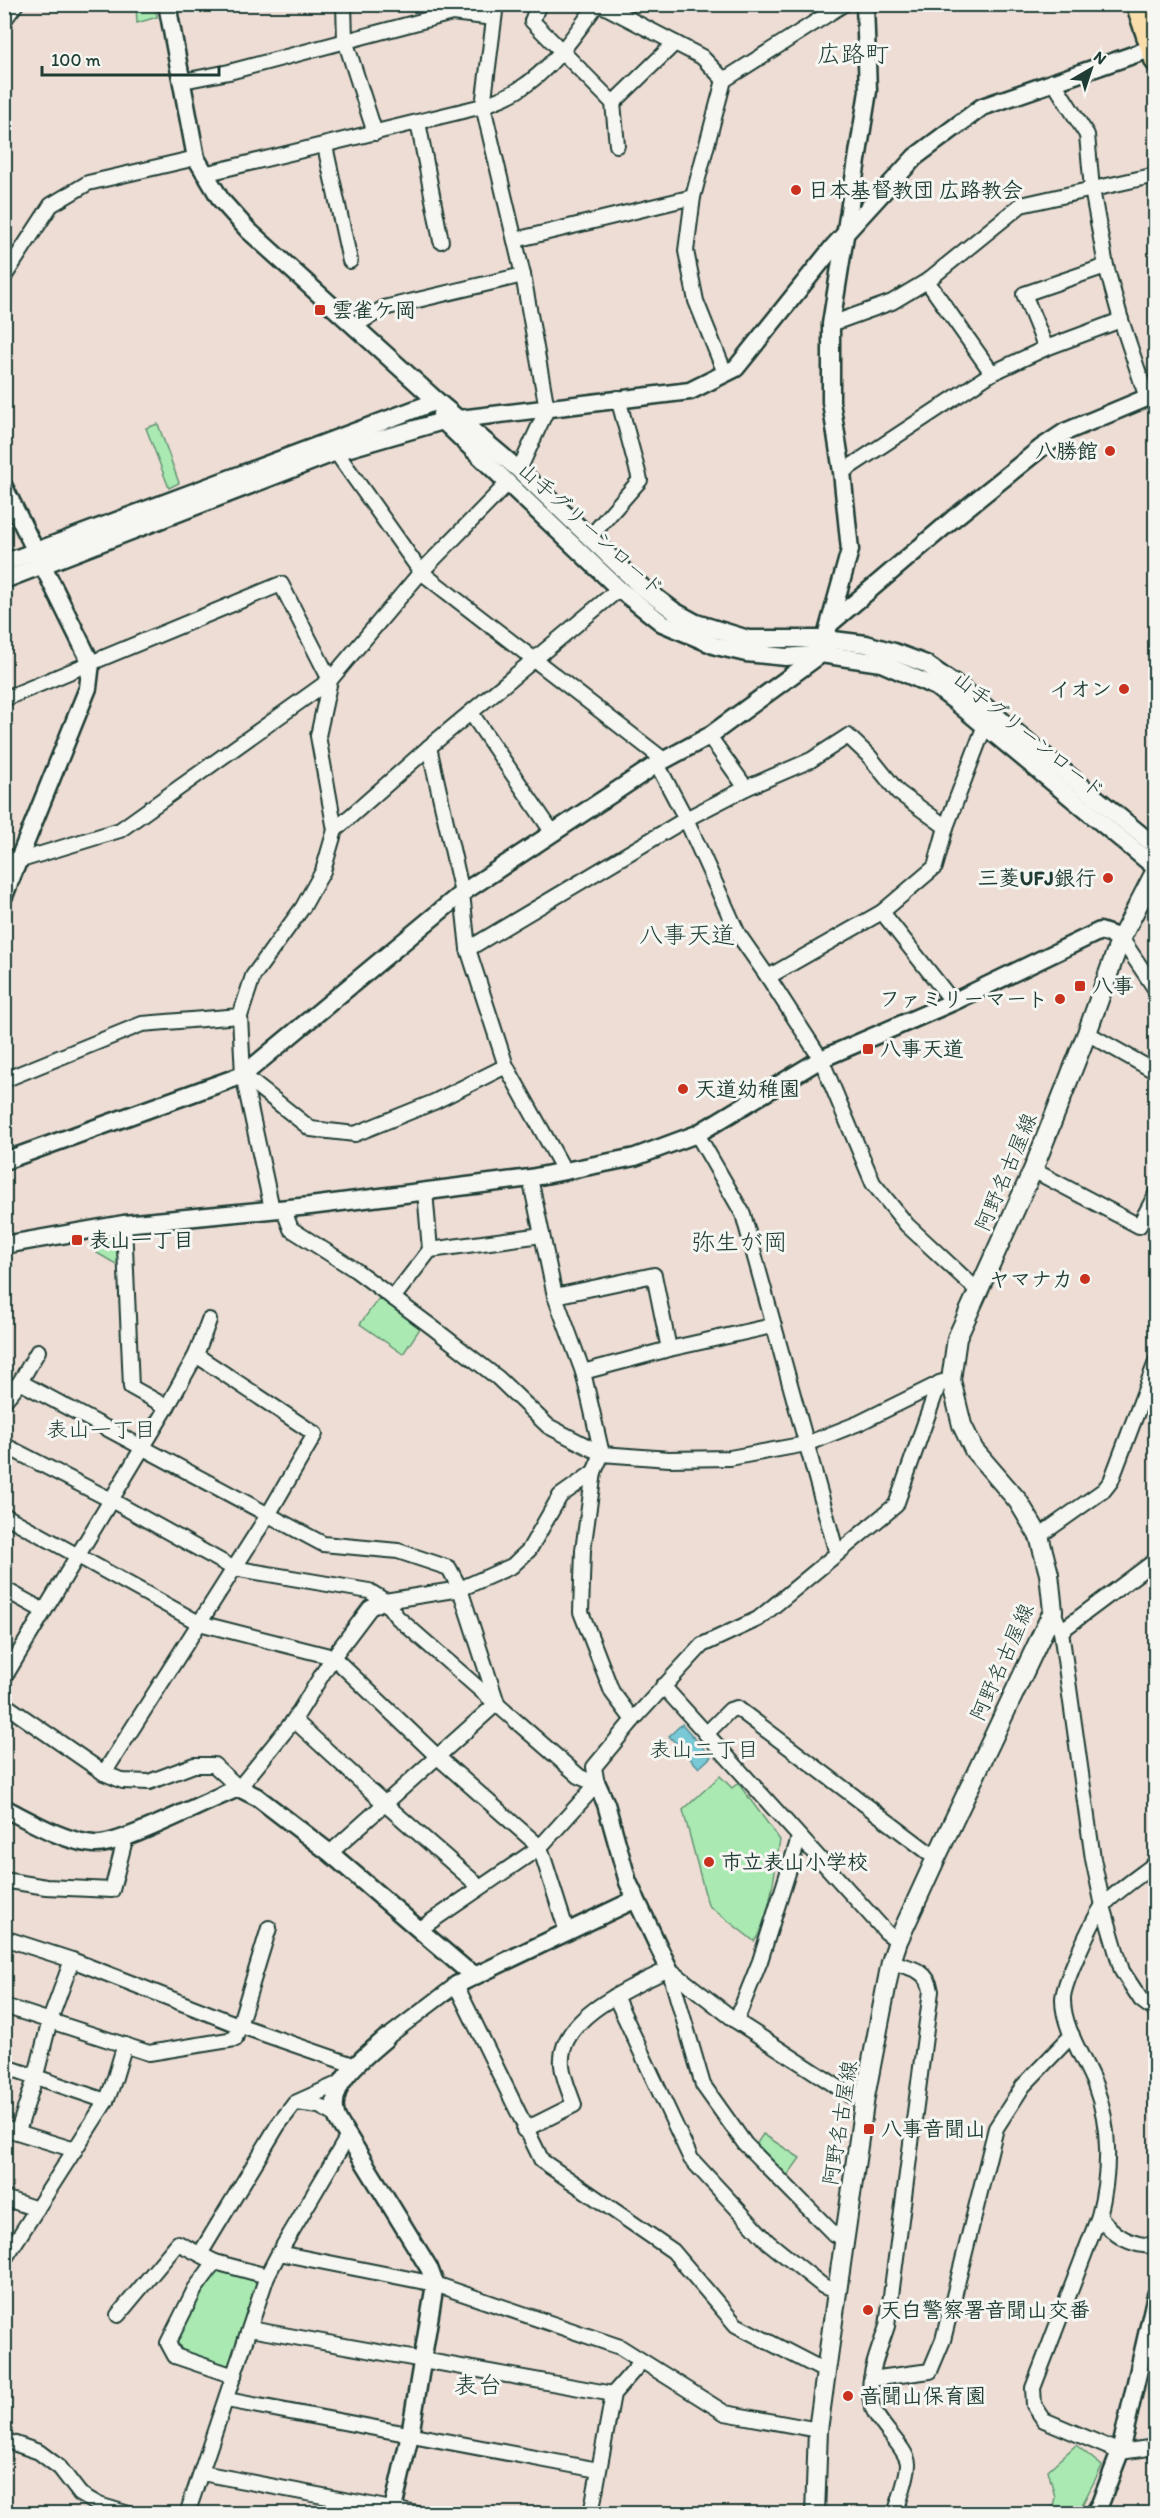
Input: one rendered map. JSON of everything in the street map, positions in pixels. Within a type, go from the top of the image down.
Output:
[{"type":"highway","points":[[1137,4],[1154,52]]},
{"type":"highway","points":[[1153,4],[1155,13]]},
{"type":"main road","name":"阿野名古屋線","points":[[815,2514],[818,2430],[837,2292],[865,2097],[891,1962],[898,1941],[936,1858],[1053,1611],[1049,1574],[1039,1536],[1017,1501],[974,1450],[945,1382],[957,1338],[1033,1170],[1087,1033],[1121,938],[1155,869]]},
{"type":"street","points":[[4,20],[16,4]]},
{"type":"street","name":"山手グリーンロード","points":[[167,4],[196,158],[221,200],[248,230],[437,401],[451,419],[514,477],[619,589],[662,623],[716,646],[746,653],[786,657],[826,639],[911,674],[936,687],[1155,869]]},
{"type":"street","points":[[344,4],[345,40],[375,133]]},
{"type":"street","points":[[539,4],[532,21],[613,103],[617,145]]},
{"type":"street","points":[[204,174],[483,106],[517,91],[563,51],[598,4],[702,57],[724,80]]},
{"type":"street","points":[[725,373],[696,301],[686,251],[693,197],[724,80],[844,4]]},
{"type":"street","points":[[826,639],[850,550],[842,472],[831,402],[831,324],[868,91],[865,4]]},
{"type":"street","points":[[11,858],[120,830],[330,680],[421,572],[514,477],[547,409],[523,275],[483,106],[495,11],[452,13],[229,72],[183,81]]},
{"type":"street","points":[[613,103],[675,43]]},
{"type":"street","points":[[4,563],[38,559],[336,452],[451,419],[690,391],[736,368],[847,232],[915,157],[982,107],[1053,81],[1154,52]]},
{"type":"street","points":[[4,1161],[243,1075],[462,893],[661,762],[709,736],[826,639],[952,519],[1041,448],[1065,432],[1151,396],[1120,320],[1106,266],[1092,189],[1087,135],[1053,81]]},
{"type":"street","points":[[418,122],[441,241]]},
{"type":"street","points":[[325,146],[350,261]]},
{"type":"street","points":[[4,277],[51,205],[88,183],[196,158]]},
{"type":"street","points":[[831,324],[892,302],[927,281],[1021,205],[1155,175]]},
{"type":"street","points":[[515,240],[693,197]]},
{"type":"street","points":[[1046,348],[1024,294],[1106,266]]},
{"type":"street","points":[[354,326],[384,308],[523,275]]},
{"type":"street","points":[[927,281],[992,373]]},
{"type":"street","points":[[842,472],[992,373],[1046,348],[1120,320]]},
{"type":"street","points":[[590,537],[640,480],[618,398]]},
{"type":"street","points":[[4,580],[38,559],[437,401]]},
{"type":"street","points":[[336,452],[421,572],[661,762],[738,934],[821,1059],[873,1183],[907,1225],[977,1290]]},
{"type":"street","name":"山手グリーンロード","points":[[514,477],[590,537],[638,584],[674,611],[696,623],[748,639],[826,639],[866,644],[926,664],[950,679],[1155,847]]},
{"type":"street","points":[[4,487],[91,663],[88,688],[11,858],[4,896]]},
{"type":"street","points":[[4,699],[281,584],[330,680],[318,736],[335,830],[323,871],[303,907],[253,976],[240,1016],[243,1075],[277,1209],[291,1229],[354,1269],[498,1378],[549,1426],[603,1454],[669,1459],[730,1458],[806,1444],[859,1423],[945,1382]]},
{"type":"street","points":[[335,830],[429,747],[619,589]]},
{"type":"street","points":[[471,713],[553,833]]},
{"type":"street","points":[[768,977],[882,912],[935,867],[946,827],[985,726]]},
{"type":"street","points":[[709,736],[746,788]]},
{"type":"street","points":[[468,949],[686,819],[746,788],[811,760],[848,736],[869,756],[898,792],[946,827]]},
{"type":"street","points":[[429,747],[462,893],[468,949],[506,1066],[565,1172]]},
{"type":"street","points":[[882,912],[953,1002]]},
{"type":"street","points":[[4,1245],[123,1224],[277,1209],[530,1178],[635,1156],[697,1134],[821,1059],[953,1002],[1100,931],[1121,938],[1155,990]]},
{"type":"street","points":[[4,1080],[142,1024],[240,1016]]},
{"type":"street","points":[[1087,1033],[1155,1072]]},
{"type":"street","points":[[243,1075],[311,1129],[356,1134],[434,1102],[506,1066]]},
{"type":"street","points":[[697,1134],[743,1215],[837,1554]]},
{"type":"street","points":[[1033,1170],[1139,1226],[1155,1194]]},
{"type":"street","points":[[530,1178],[555,1296],[583,1372],[603,1454],[594,1472],[583,1550],[581,1612],[612,1692],[633,1720]]},
{"type":"street","points":[[393,1298],[430,1250],[425,1191]]},
{"type":"street","points":[[123,1224],[130,1387],[167,1407]]},
{"type":"street","points":[[430,1250],[542,1235]]},
{"type":"street","points":[[555,1296],[654,1275],[669,1349]]},
{"type":"street","points":[[4,1678],[167,1407],[196,1355],[209,1320]]},
{"type":"street","points":[[583,1372],[669,1349],[772,1326]]},
{"type":"street","points":[[4,1401],[20,1382],[38,1351]]},
{"type":"street","points":[[104,1773],[268,1515],[315,1434],[196,1355]]},
{"type":"street","points":[[1039,1536],[1104,1490],[1111,1481],[1155,1362]]},
{"type":"street","points":[[20,1382],[323,1544],[398,1551],[449,1568],[460,1589],[497,1702]]},
{"type":"street","points":[[845,2239],[833,2232],[745,2144],[703,2085],[669,1969],[628,1882],[606,1804],[597,1784],[594,1767],[702,1644],[758,1619],[896,1505],[945,1382]]},
{"type":"street","points":[[4,1445],[111,1500],[233,1568],[369,1592],[385,1601],[397,1617],[497,1702],[580,1777],[597,1784]]},
{"type":"street","points":[[4,1808],[51,1832],[95,1845],[126,1836],[239,1788],[294,1720],[333,1657],[370,1608],[385,1601],[460,1589],[512,1566],[528,1550],[560,1496],[594,1472]]},
{"type":"street","points":[[4,1515],[199,1623],[333,1657],[437,1757],[540,1847],[567,1932]]},
{"type":"street","points":[[1061,1631],[1155,1560]]},
{"type":"street","points":[[4,1589],[45,1611]]},
{"type":"street","points":[[1053,1611],[1061,1631],[1093,1859],[1103,1906],[1122,1971],[1141,2000],[1155,2010]]},
{"type":"street","points":[[663,1686],[799,1838],[886,1932],[898,1941]]},
{"type":"street","points":[[330,1853],[497,1702]]},
{"type":"street","points":[[4,1704],[104,1773],[123,1781],[149,1782],[194,1765],[214,1765],[239,1788],[257,1797],[330,1853],[465,1969],[477,1975]]},
{"type":"street","points":[[706,1734],[730,1710],[736,1708],[936,1858]]},
{"type":"street","points":[[294,1720],[480,1887]]},
{"type":"street","points":[[420,1929],[540,1847],[597,1784]]},
{"type":"street","points":[[4,1880],[46,1887],[112,1890],[126,1836]]},
{"type":"street","points":[[736,2021],[760,1961],[799,1838]]},
{"type":"street","points":[[1155,1863],[1103,1906],[1071,1972],[1062,1999],[1072,2035],[1096,2087],[1108,2141],[1105,2192],[1099,2216],[1033,2388],[1034,2405],[1044,2420],[1120,2452],[1155,2447]]},
{"type":"street","points":[[391,2511],[410,2434],[435,2284],[429,2268],[336,2115],[335,2098],[342,2082],[356,2066],[386,2038],[456,1985],[636,1899]]},
{"type":"street","points":[[4,2006],[149,2053],[235,2039],[269,1928]]},
{"type":"street","points":[[4,1938],[72,1960],[238,2025],[356,2066]]},
{"type":"street","points":[[72,1960],[50,2020],[36,2075],[11,2129],[75,2150]]},
{"type":"street","points":[[891,1962],[922,1971],[930,1980],[931,1991],[887,2326],[872,2379],[870,2401],[876,2416],[903,2452],[908,2464],[896,2514]]},
{"type":"street","points":[[669,1969],[736,2021],[850,2095],[865,2097]]},
{"type":"street","points":[[524,2130],[574,2105],[561,2065],[564,2047],[583,2017],[615,1996],[669,1969]]},
{"type":"street","points":[[456,1985],[524,2130],[542,2161],[673,2252],[736,2325],[827,2372]]},
{"type":"street","points":[[615,1996],[691,2159],[768,2242],[823,2286],[837,2292]]},
{"type":"street","points":[[872,2379],[930,2371],[943,2340],[996,2128],[1023,2086],[1072,2035]]},
{"type":"street","points":[[4,2260],[106,2101],[114,2085],[125,2045]]},
{"type":"street","points":[[4,2066],[36,2075],[106,2101]]},
{"type":"street","points":[[200,2254],[278,2125],[295,2103],[342,2082]]},
{"type":"street","points":[[295,2103],[319,2106],[336,2115]]},
{"type":"street","points":[[187,2514],[267,2276],[348,2136]]},
{"type":"street","points":[[4,2198],[37,2209]]},
{"type":"street","points":[[1099,2216],[1109,2229],[1125,2241],[1138,2246],[1155,2246]]},
{"type":"street","points":[[118,2315],[178,2243],[215,2262],[267,2276]]},
{"type":"street","points":[[279,2253],[435,2284],[620,2347],[725,2413],[818,2430]]},
{"type":"street","points":[[215,2262],[195,2289],[168,2343],[175,2356],[234,2376]]},
{"type":"street","points":[[1094,2514],[1120,2452],[1155,2295]]},
{"type":"street","points":[[250,2329],[613,2394]]},
{"type":"street","points":[[591,2514],[613,2394],[641,2362]]},
{"type":"street","points":[[227,2400],[598,2470]]},
{"type":"street","points":[[4,2440],[39,2452],[60,2468],[80,2494],[97,2509],[129,2514]]},
{"type":"street","points":[[202,2473],[391,2511],[418,2514]]},
{"type":"green space","points":[[136,5],[155,5],[157,17],[137,23]]},
{"type":"green space","points":[[158,424],[179,483],[169,488],[146,428]]},
{"type":"green space","points":[[120,1229],[121,1267],[97,1253],[93,1234]]},
{"type":"green space","points":[[379,1298],[421,1327],[403,1354],[360,1324]]},
{"type":"green space","points":[[720,1776],[732,1788],[738,1783],[780,1840],[768,1909],[754,1941],[708,1905],[683,1810]]},
{"type":"green space","points":[[763,2134],[800,2158],[785,2179],[754,2148]]},
{"type":"green space","points":[[216,2270],[261,2283],[233,2369],[183,2351],[177,2342],[201,2293]]},
{"type":"green space","points":[[1076,2445],[1102,2466],[1078,2513],[1052,2513],[1055,2497],[1048,2470]]},
{"type":"water","points":[[682,1724],[711,1757],[699,1768],[669,1736]]},
{"type":"place","name":"日本基督教団 広路教会","points":[[796,190]]},
{"type":"place","name":"雲雀ケ岡","points":[[320,310]]},
{"type":"place","name":"八勝館","points":[[1110,451]]},
{"type":"place","name":"イオン","points":[[1124,689]]},
{"type":"place","name":"三菱UFJ銀行","points":[[1108,878]]},
{"type":"place","name":"八事","points":[[1080,986]]},
{"type":"place","name":"ファミリーマート","points":[[1060,999]]},
{"type":"place","name":"八事天道","points":[[868,1049]]},
{"type":"place","name":"天道幼稚園","points":[[683,1089]]},
{"type":"place","name":"表山一丁目","points":[[77,1240]]},
{"type":"place","name":"ヤマナカ","points":[[1085,1279]]},
{"type":"place","name":"市立表山小学校","points":[[709,1862]]},
{"type":"place","name":"八事音聞山","points":[[869,2129]]},
{"type":"place","name":"天白警察署音聞山交番","points":[[868,2310]]},
{"type":"place","name":"音聞山保育園","points":[[848,2396]]},
{"type":"district","name":"広路町","points":[[853,54]]},
{"type":"district","name":"八事天道","points":[[687,935]]},
{"type":"district","name":"弥生が岡","points":[[739,1242]]},
{"type":"district","name":"表山一丁目","points":[[101,1429]]},
{"type":"district","name":"表山二丁目","points":[[704,1749]]},
{"type":"district","name":"表台","points":[[478,2385]]}]
